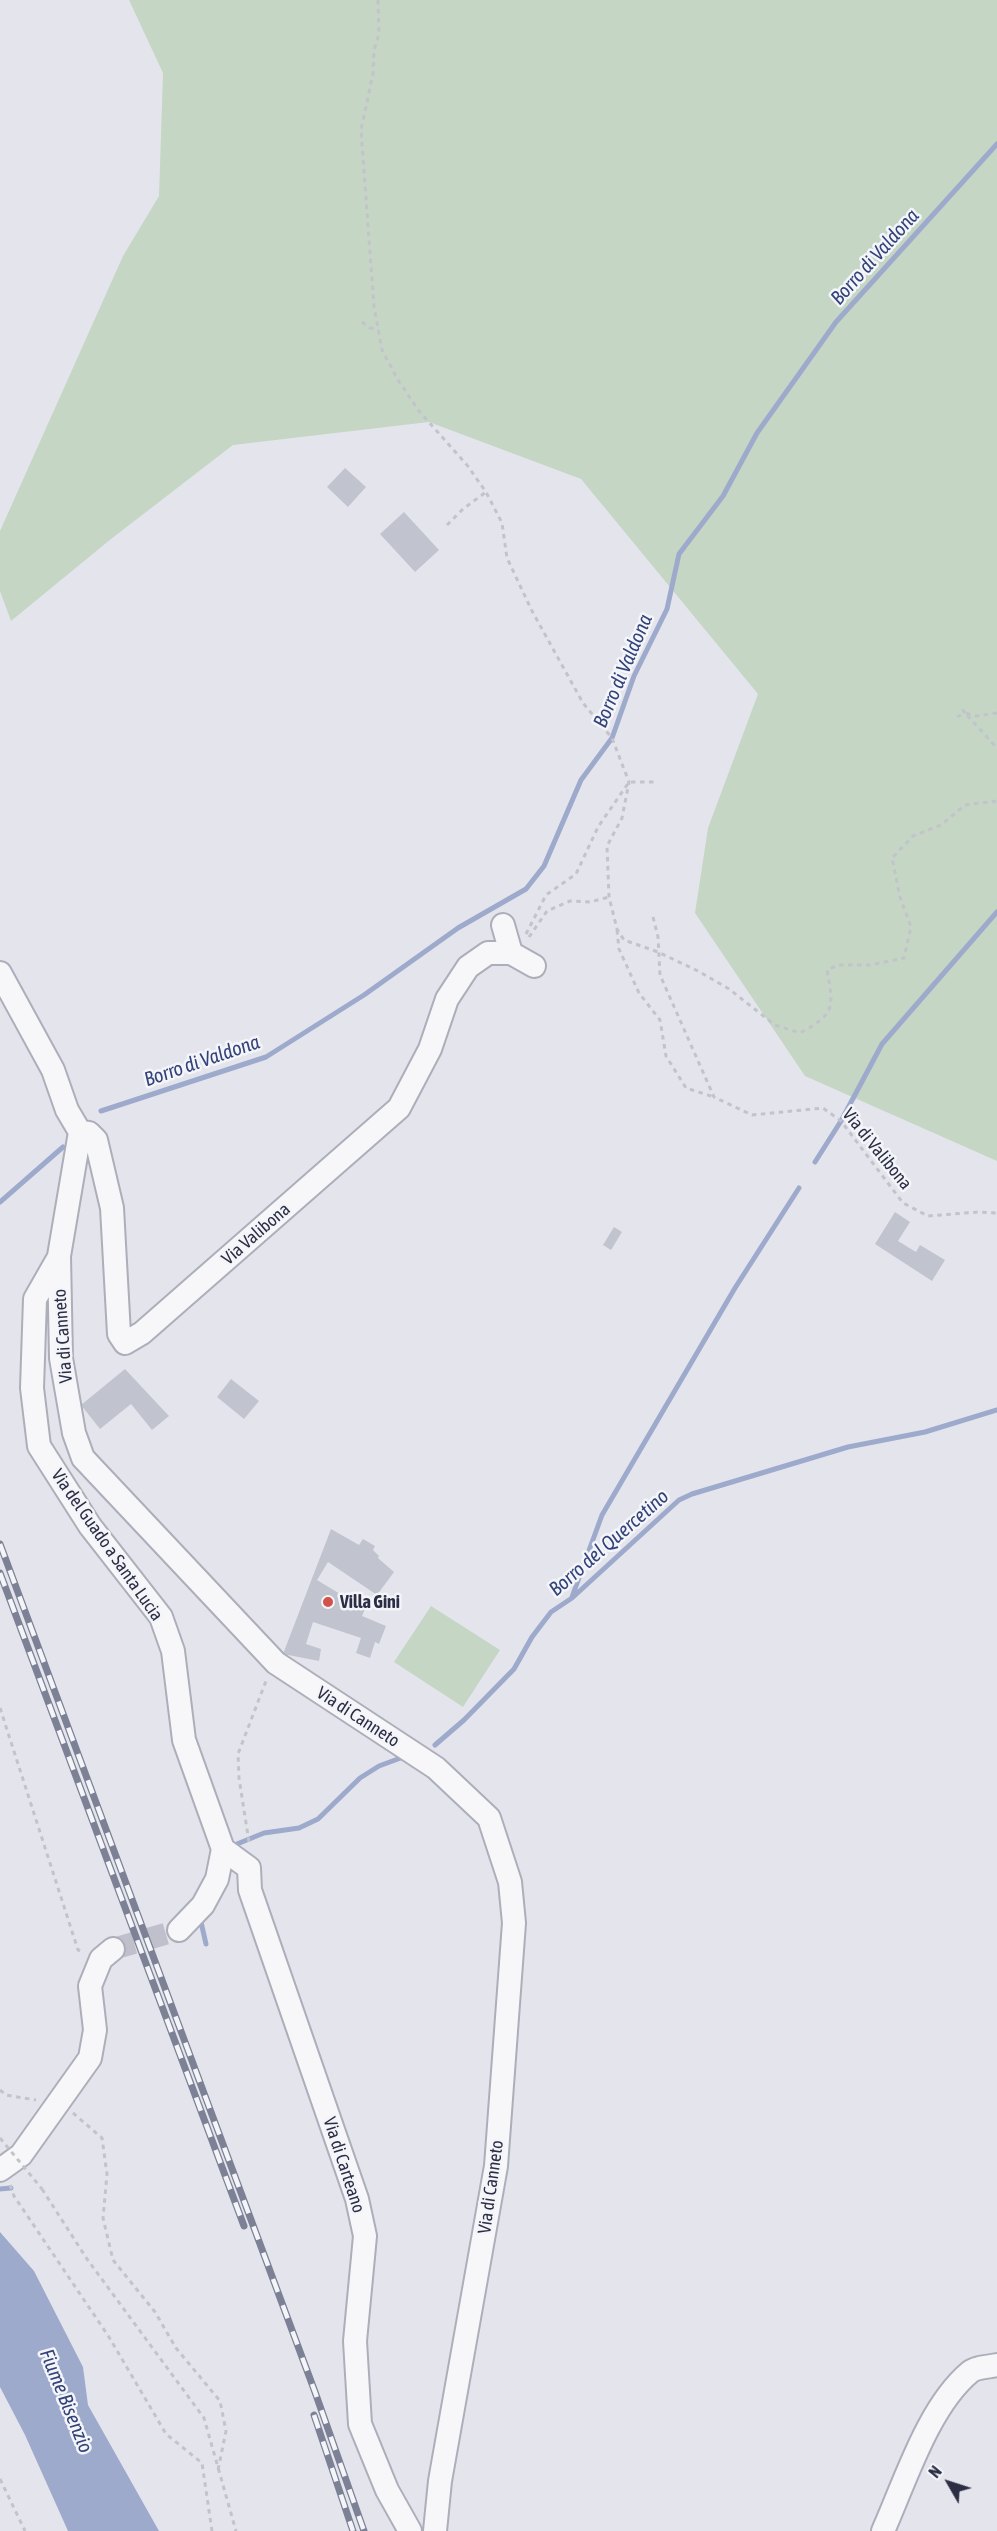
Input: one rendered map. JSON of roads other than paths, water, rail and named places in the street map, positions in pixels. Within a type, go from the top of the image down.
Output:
[{"type":"street","name":"Via Valibona","points":[[80,1132],[89,1133],[96,1140],[112,1208],[119,1334],[124,1343],[142,1333],[399,1108],[430,1049],[447,999],[468,967],[488,953],[520,959],[503,926]]},
{"type":"street","points":[[0,973],[53,1070],[67,1110],[80,1132]]},
{"type":"street","name":"Via di Canneto","points":[[80,1132],[59,1256],[61,1358],[74,1433],[83,1458],[276,1663],[436,1768],[489,1818],[510,1882],[514,1923],[496,2166],[440,2481],[435,2531]]},
{"type":"street","name":"Via del Guado a Santa Lucia","points":[[59,1256],[35,1299],[32,1388],[39,1446],[90,1526],[161,1617],[173,1651],[184,1740],[223,1850]]},
{"type":"street","points":[[179,1930],[203,1905],[217,1879],[223,1850]]},
{"type":"street","name":"Via di Carteano","points":[[223,1850],[249,1868],[250,1890],[357,2199],[365,2236],[356,2341],[360,2424],[387,2490],[410,2531]]},
{"type":"street","points":[[10,2172],[27,2145],[64,2108],[90,2058],[95,2030],[90,1986],[101,1959],[113,1949]]},
{"type":"street","points":[[883,2531],[927,2430],[951,2392],[972,2370],[997,2365]]},
{"type":"water","name":"Fiume Bisenzio","points":[[0,2232],[34,2271],[83,2367],[88,2405],[159,2531],[68,2531],[25,2435],[0,2387]]},
{"type":"waterway","name":"Borro di Valdona","points":[[101,1111],[266,1057],[364,995],[458,928],[526,889],[544,866],[581,780],[612,738],[634,676],[667,609],[679,554],[723,496],[757,433],[836,322],[997,144]]},
{"type":"waterway","points":[[815,1162],[841,1121],[882,1044],[997,912]]},
{"type":"waterway","name":"Borro di Valdona","points":[[0,1202],[63,1147]]},
{"type":"waterway","points":[[572,1597],[602,1515],[735,1288],[799,1188]]},
{"type":"waterway","name":"Borro del Quercetino","points":[[435,1745],[464,1720],[514,1669],[532,1637],[551,1612],[572,1598],[679,1500],[692,1494],[848,1447],[925,1432],[997,1410]]},
{"type":"waterway","name":"Borro del Quercetino","points":[[237,1844],[264,1833],[299,1828],[318,1819],[360,1778],[379,1766],[406,1756]]},
{"type":"waterway","name":"Borro del Quercetino","points":[[204,1918],[201,1922],[206,1944]]},
{"type":"waterway","name":"Borro del Quercetino","points":[[0,2189],[11,2188]]},
{"type":"tunnel","points":[[113,1949],[179,1930]]},
{"type":"railway","points":[[0,1544],[315,2392],[364,2531]]},
{"type":"railway","points":[[0,1573],[244,2226]]},
{"type":"railway","points":[[314,2415],[353,2531]]},
{"type":"place","name":"Villa Gini","points":[[328,1602]]}]
